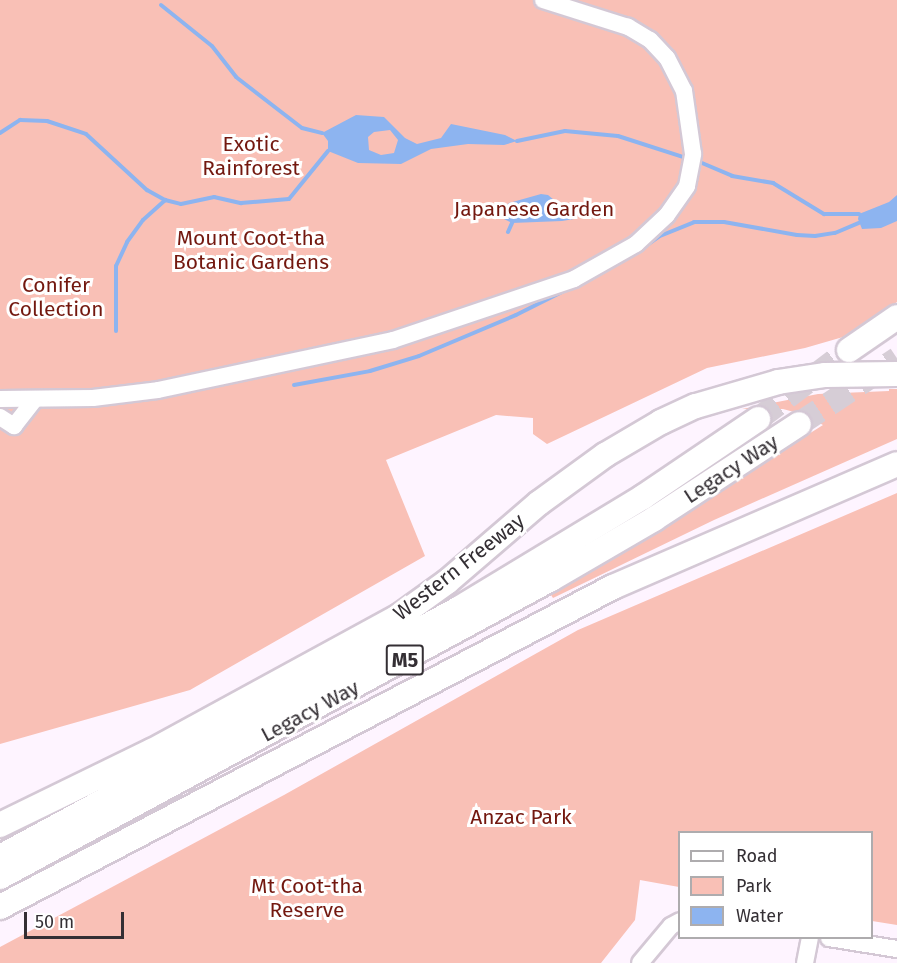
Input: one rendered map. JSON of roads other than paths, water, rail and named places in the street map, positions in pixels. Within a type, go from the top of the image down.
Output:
[{"type":"highway","points":[[849,350],[897,316]]},
{"type":"highway","name":"Western Freeway","points":[[0,825],[173,740],[401,615],[455,576],[539,503],[604,455],[661,422],[707,403],[778,382],[825,375],[897,374]]},
{"type":"highway","name":"Legacy Way","points":[[0,857],[459,609],[643,497],[758,419]]},
{"type":"highway","name":"Legacy Way","points":[[0,877],[551,579],[654,519],[799,424]]},
{"type":"highway","name":"M5","points":[[0,907],[554,617],[654,568],[897,464]]},
{"type":"street","points":[[0,399],[93,398],[158,390],[393,340],[574,279],[636,244],[667,215],[687,186],[693,154],[684,91],[667,58],[650,40],[628,27],[543,0]]},
{"type":"street","points":[[0,417],[14,426],[34,400]]},
{"type":"street","points":[[640,963],[671,926],[678,922]]},
{"type":"street","points":[[805,963],[810,939]]},
{"type":"street","points":[[835,939],[897,949]]},
{"type":"water","points":[[356,115],[384,117],[405,138],[417,144],[441,138],[451,124],[505,135],[517,141],[504,145],[468,144],[431,149],[401,164],[358,163],[328,151],[328,141],[322,133]],"holes":[[[390,130],[398,140],[394,153],[381,155],[369,150],[368,137],[374,132]]]},
{"type":"water","points":[[541,194],[548,195],[565,209],[570,210],[578,205],[582,208],[574,219],[562,221],[512,223],[502,218],[504,208],[509,203]]},
{"type":"water","points":[[897,195],[897,221],[881,228],[862,229],[858,219],[859,214],[889,202]]},
{"type":"waterway","points":[[161,5],[212,46],[236,77],[302,128],[322,133]]},
{"type":"waterway","points":[[0,133],[20,120],[47,121],[86,134],[147,190],[165,200],[181,204],[214,197],[241,203],[289,199],[328,151]]},
{"type":"waterway","points":[[517,141],[565,131],[618,136],[683,157]]},
{"type":"waterway","points":[[702,163],[732,176],[773,183],[824,214],[859,214]]},
{"type":"waterway","points":[[116,331],[116,266],[127,242],[143,220],[165,200]]},
{"type":"waterway","points":[[644,247],[660,236],[694,222],[724,222],[815,236],[835,233],[859,223]]},
{"type":"waterway","points":[[508,232],[512,223]]},
{"type":"waterway","points":[[611,267],[628,258]]},
{"type":"waterway","points":[[294,385],[370,371],[419,356],[516,315],[564,291]]},
{"type":"tunnel","points":[[758,419],[849,350]]},
{"type":"tunnel","points":[[799,424],[897,359]]},
{"type":"park label","name":"Exotic Rainforest","points":[[251,156]]},
{"type":"park label","name":"Japanese Garden","points":[[534,209]]},
{"type":"park label","name":"Mount Coot-tha Botanic Gardens","points":[[251,250]]},
{"type":"park label","name":"Conifer Collection","points":[[56,297]]},
{"type":"park label","name":"Anzac Park","points":[[521,817]]},
{"type":"park label","name":"Mt Coot-tha Reserve","points":[[307,898]]}]
